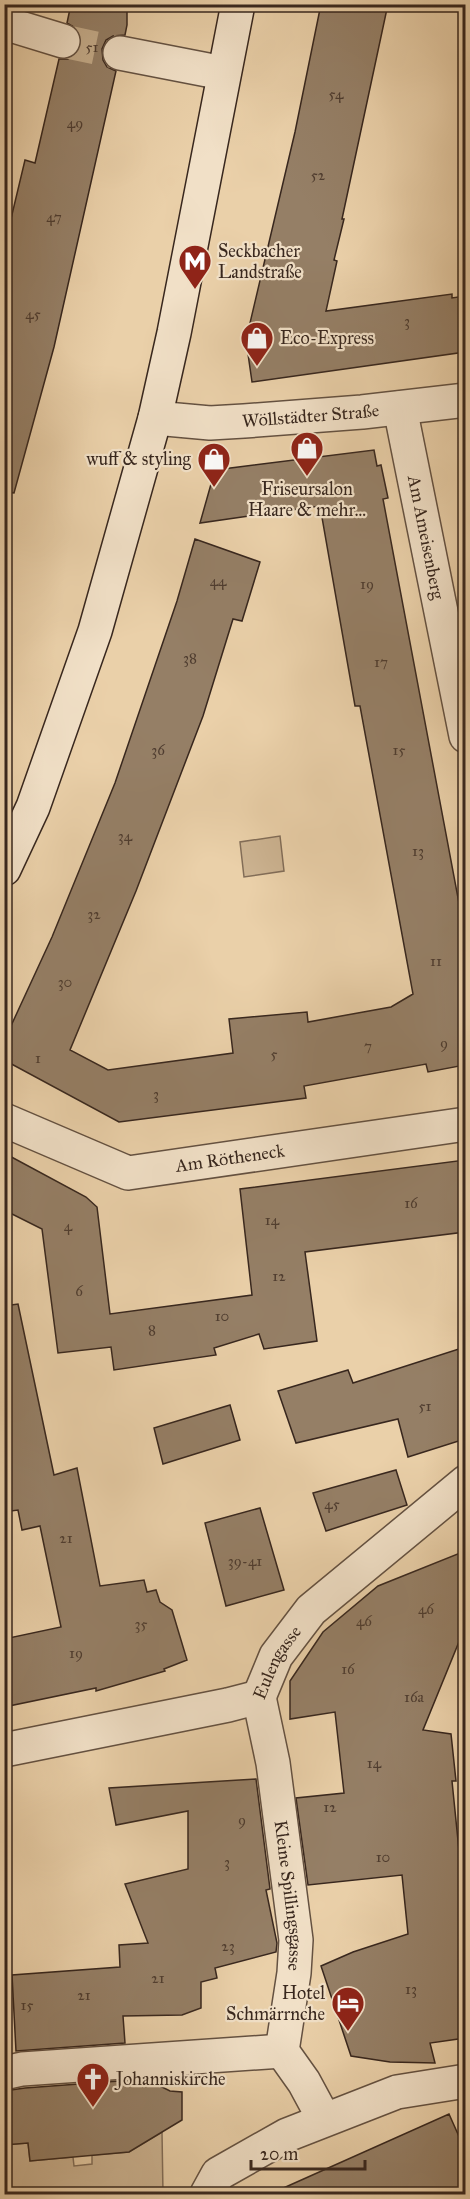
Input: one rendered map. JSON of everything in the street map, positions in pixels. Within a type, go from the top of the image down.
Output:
[{"type":"street","points":[[4,869],[33,807],[94,632],[154,418],[174,333],[238,4]]},
{"type":"street","points":[[4,23],[63,41]]},
{"type":"street","points":[[120,53],[223,73]]},
{"type":"street","name":"Wöllstädter Straße","points":[[154,418],[210,423],[400,408],[465,400]]},
{"type":"street","name":"Am Ameisenberg","points":[[400,408],[465,736]]},
{"type":"street","name":"Am Rötheneck","points":[[4,1120],[128,1173],[465,1124]]},
{"type":"street","name":"Eulengasse","points":[[4,1750],[259,1697],[276,1656],[311,1610],[465,1482]]},
{"type":"street","name":"Kleine Spillingsgasse","points":[[259,1697],[273,1763],[296,1940],[294,1973],[282,2051]]},
{"type":"street","points":[[4,2073],[22,2069],[282,2051],[304,2082],[324,2119]]},
{"type":"street","points":[[207,2194],[219,2174],[260,2148],[324,2119],[397,2092],[465,2081]]},
{"type":"shaded area","points":[[280,836],[284,871],[244,877],[240,842]]},
{"type":"shaded area","points":[[162,2132],[163,2194],[5,2194],[5,2145],[28,2143],[30,2161],[73,2157],[74,2166],[92,2164],[92,2155],[129,2152]]},
{"type":"building","points":[[71,4],[127,4],[127,25],[125,35],[113,36],[106,40],[102,49],[103,60],[107,67],[116,71],[54,347],[14,493],[4,492],[4,248],[25,160],[35,163],[59,59],[68,59],[75,55],[81,46],[81,37],[77,29],[67,23]]},
{"type":"building","points":[[321,4],[388,4],[342,219],[344,219],[334,260],[337,261],[326,311],[452,294],[452,298],[465,296],[465,352],[252,382],[246,340],[295,132]]},
{"type":"building","points":[[374,450],[377,466],[381,465],[388,498],[383,499],[465,935],[465,1065],[428,1072],[426,1064],[304,1086],[306,1098],[119,1122],[4,1060],[4,1041],[52,937],[115,783],[177,601],[195,539],[260,562],[242,621],[233,619],[203,716],[136,891],[70,1050],[108,1070],[233,1053],[229,1019],[307,1012],[308,1022],[391,1007],[413,994],[360,706],[355,706],[320,506],[200,523],[215,470]]},
{"type":"building","points":[[4,1153],[86,1197],[97,1207],[110,1314],[252,1295],[240,1189],[465,1160],[465,1232],[305,1252],[317,1341],[264,1349],[259,1334],[214,1348],[216,1355],[114,1370],[111,1347],[58,1353],[42,1229],[4,1210]]},
{"type":"building","points":[[18,1304],[54,1475],[77,1468],[100,1586],[144,1580],[147,1592],[156,1590],[160,1602],[172,1610],[187,1660],[164,1669],[165,1671],[96,1691],[96,1688],[4,1707],[4,1639],[61,1627],[40,1526],[22,1530],[18,1510],[11,1511],[4,1482],[4,1306]]},
{"type":"building","points":[[465,1347],[465,1439],[408,1457],[398,1419],[296,1443],[278,1391],[348,1370],[353,1383]]},
{"type":"building","points":[[230,1405],[240,1440],[163,1464],[154,1428]]},
{"type":"building","points":[[396,1470],[407,1505],[326,1531],[313,1493]]},
{"type":"building","points":[[260,1508],[284,1590],[226,1606],[205,1523]]},
{"type":"building","points":[[465,1551],[465,1627],[423,1730],[451,1734],[456,1781],[452,1781],[465,1910],[465,2038],[430,2043],[435,2063],[390,2062],[351,2056],[321,1966],[353,1952],[408,1934],[402,1875],[308,1885],[296,1798],[344,1793],[335,1712],[290,1719],[290,1681],[323,1632],[378,1586]]},
{"type":"building","points":[[256,1779],[270,1889],[266,1890],[277,1943],[276,1952],[215,1968],[217,1978],[201,1982],[201,2008],[182,2015],[123,2016],[125,2043],[16,2051],[12,1975],[120,1967],[119,1945],[148,1943],[125,1884],[188,1869],[188,1811],[116,1825],[109,1788]]},
{"type":"building","name":"Johanniskirche","points":[[146,2079],[170,2091],[182,2092],[182,2120],[129,2152],[30,2161],[28,2143],[4,2145],[4,2091]]},
{"type":"building","points":[[449,2114],[465,2150],[465,2194],[270,2194]]},
{"type":"tunnel","points":[[63,41],[120,53]]},
{"type":"place","name":"Seckbacher Landstraße","points":[[195,290]]},
{"type":"place","name":"Eco-Express","points":[[257,367]]},
{"type":"place","name":"Friseursalon Haare & mehr...","points":[[307,477]]},
{"type":"place","name":"wuff & styling","points":[[214,488]]},
{"type":"place","name":"Hotel Schmärrnche","points":[[348,2032]]},
{"type":"place","name":"Johanniskirche","points":[[93,2108]]}]
